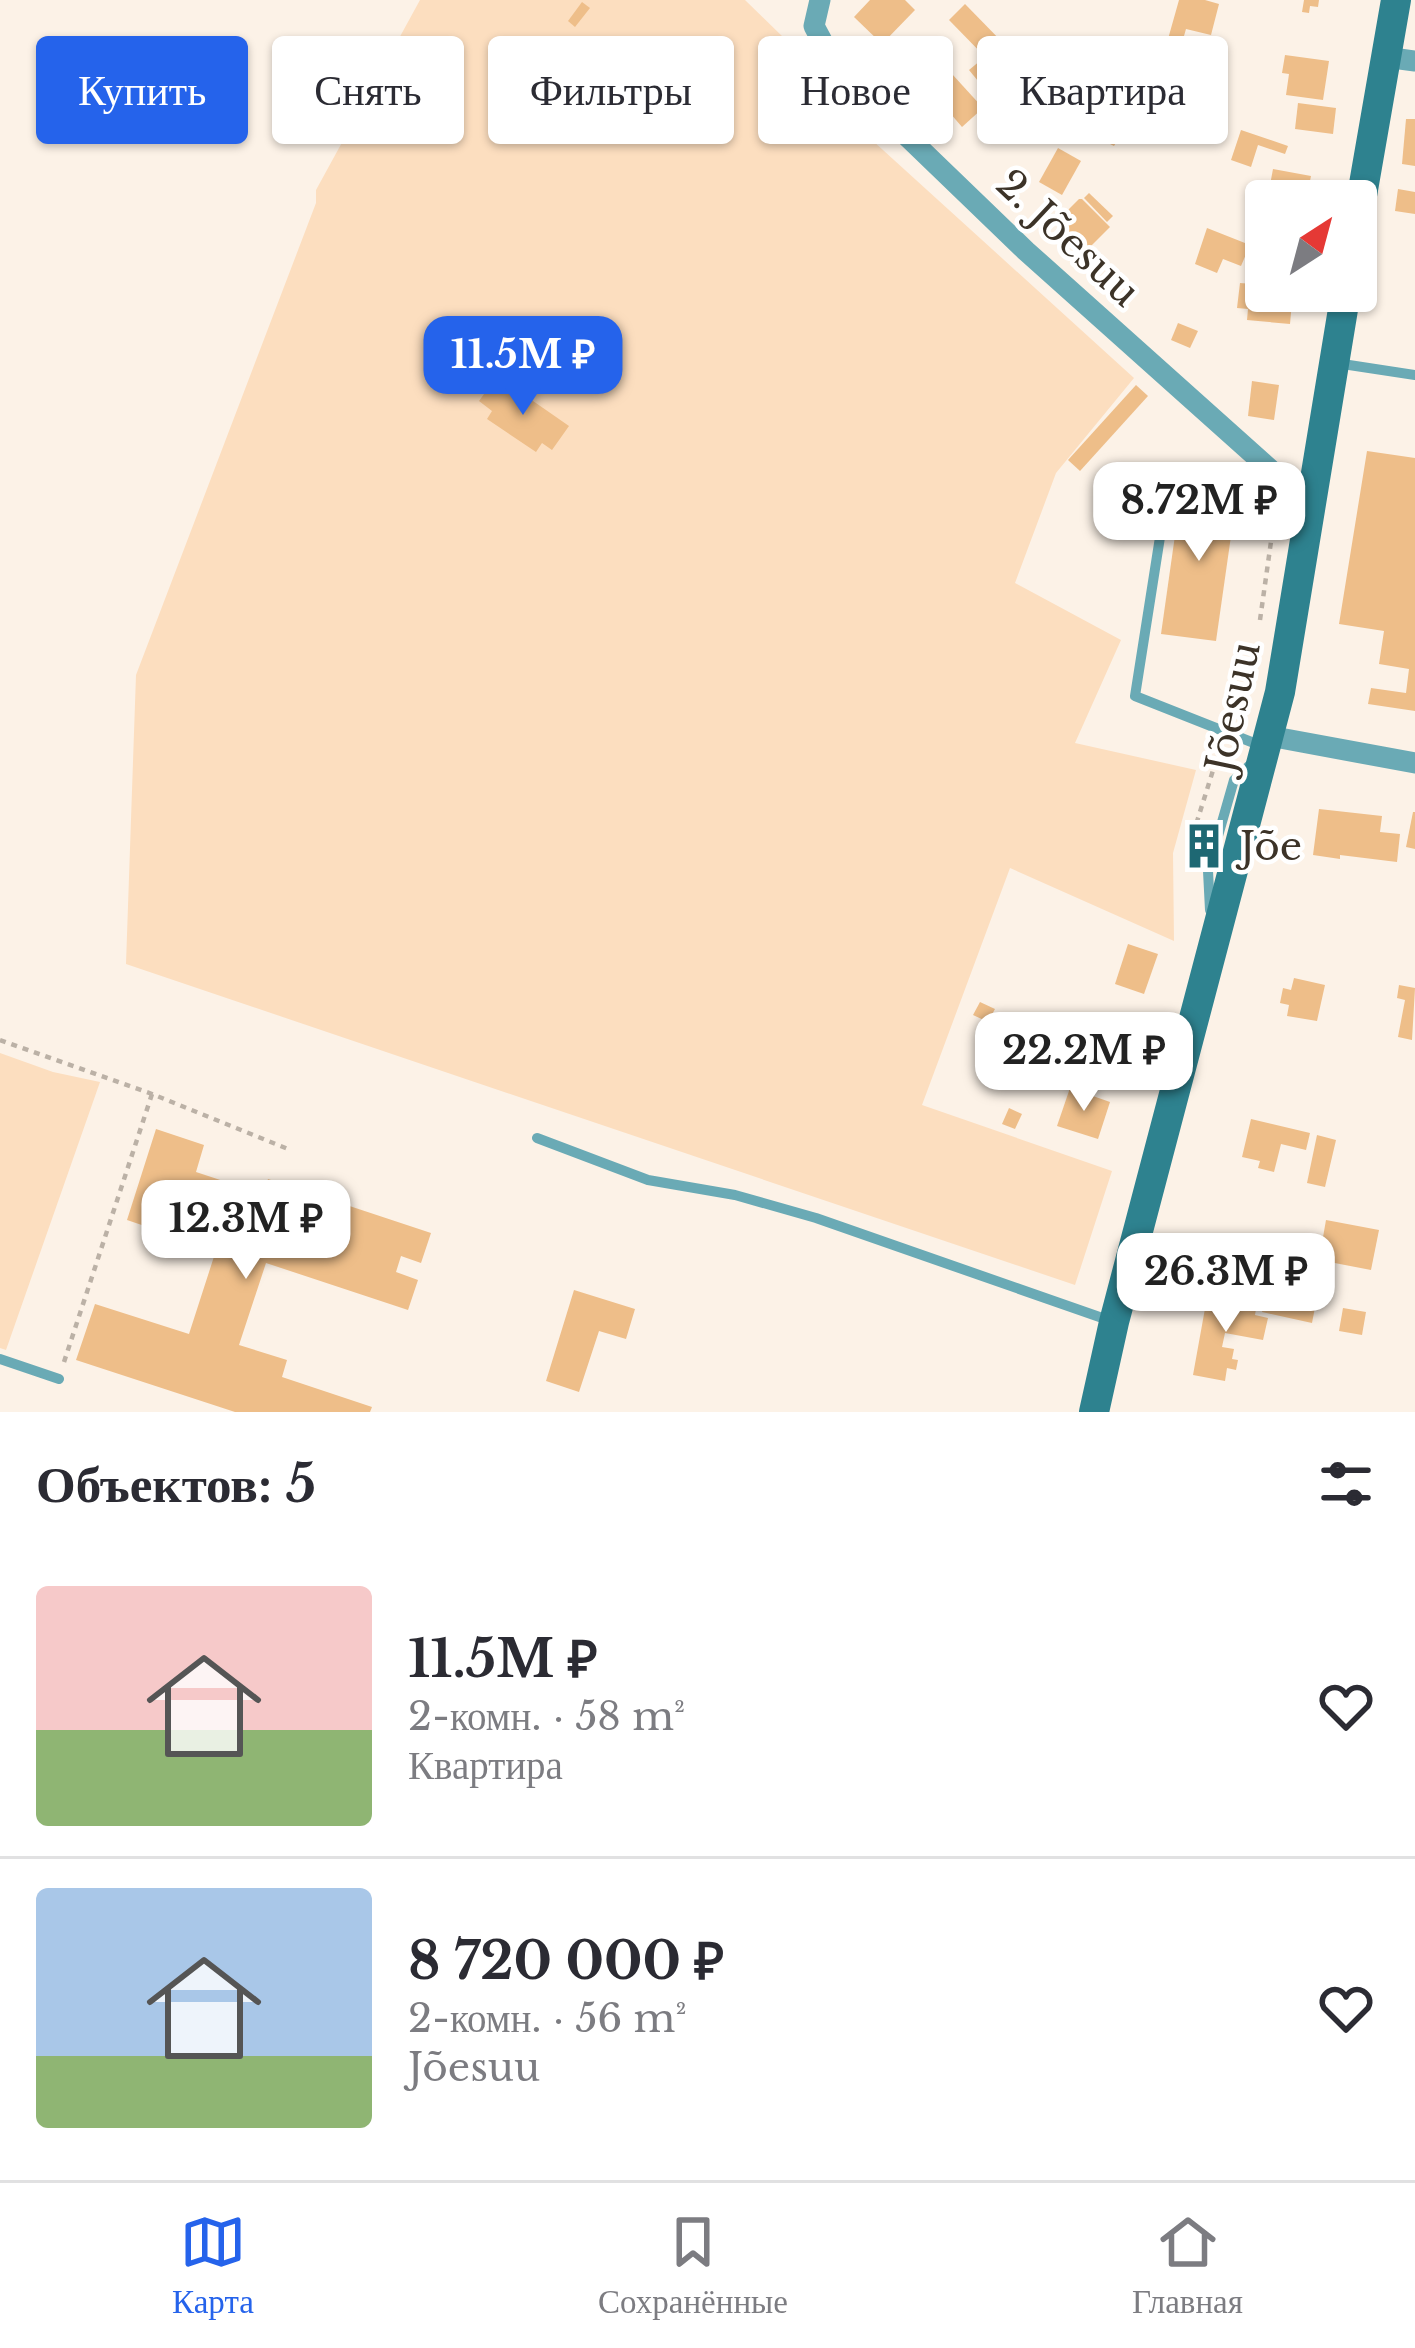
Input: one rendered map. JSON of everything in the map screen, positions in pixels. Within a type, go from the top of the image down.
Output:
[{"type":"street","name":"2. Jõesuu","points":[[820,0],[814,26],[830,56],[859,91],[1026,251],[1310,505]]},
{"type":"street","points":[[1369,180],[1400,59],[1396,0]]},
{"type":"street","name":"Jõesuu","points":[[1094,1412],[1280,692],[1342,312]]},
{"type":"street","points":[[1268,742],[1415,763]]},
{"type":"lane","points":[[1334,363],[1415,375]]},
{"type":"lane","points":[[1166,499],[1135,696],[1268,742]]},
{"type":"lane","points":[[537,1138],[648,1180],[735,1195],[816,1218],[1114,1322]]},
{"type":"lane","points":[[0,1358],[59,1379]]},
{"type":"path","points":[[0,1040],[288,1149]]},
{"type":"path","points":[[59,1379],[152,1094]]},
{"type":"shaded area","points":[[420,0],[745,0],[782,36],[758,36],[758,144],[876,144],[1134,378],[1056,473],[1015,583],[1121,640],[1075,743],[1196,770],[1173,853],[1174,941],[1010,868],[922,1105],[1112,1171],[1075,1285],[126,964],[136,675],[316,203],[316,190],[341,144],[464,144],[464,36],[400,36]]},
{"type":"shaded area","points":[[0,1053],[100,1082],[6,1350],[0,1348]]},
{"type":"building","points":[[870,0],[905,0],[915,10],[890,36],[874,36],[854,17]]},
{"type":"building","points":[[1179,0],[1219,4],[1211,35],[1186,29],[1184,36],[1169,36]]},
{"type":"building","points":[[1304,0],[1319,0],[1318,7],[1302,12]]},
{"type":"building","points":[[582,2],[590,8],[575,27],[568,21]]},
{"type":"building","points":[[965,4],[996,36],[977,36],[977,49],[949,20]]},
{"type":"building","points":[[1285,55],[1329,61],[1323,100],[1286,95]]},
{"type":"building","points":[[953,75],[977,101],[977,113],[962,127],[953,116]]},
{"type":"building","points":[[1298,103],[1336,108],[1333,134],[1295,129]]},
{"type":"building","points":[[1406,119],[1415,119],[1415,166],[1402,164]]},
{"type":"building","points":[[1241,130],[1288,146],[1285,154],[1258,145],[1251,167],[1231,160]]},
{"type":"building","points":[[1058,148],[1081,161],[1062,195],[1039,182]]},
{"type":"building","points":[[1273,169],[1311,176],[1310,180],[1271,180]]},
{"type":"building","points":[[1398,189],[1415,192],[1415,214],[1395,211]]},
{"type":"building","points":[[1089,193],[1113,216],[1107,222],[1084,198]]},
{"type":"building","points":[[1079,199],[1110,227],[1087,250],[1057,221]]},
{"type":"building","points":[[1207,228],[1245,243],[1241,266],[1223,259],[1217,273],[1195,264]]},
{"type":"building","points":[[1240,283],[1245,283],[1245,309],[1237,308]]},
{"type":"building","points":[[1248,312],[1291,312],[1290,324],[1247,320]]},
{"type":"building","points":[[1178,323],[1198,331],[1190,348],[1171,340]]},
{"type":"building","points":[[1252,381],[1279,385],[1274,420],[1248,416]]},
{"type":"building","points":[[492,383],[505,392],[510,385],[569,426],[552,450],[542,443],[536,452],[487,419],[492,411],[479,401]]},
{"type":"building","points":[[1136,385],[1148,396],[1080,471],[1068,460]]},
{"type":"building","points":[[1367,451],[1415,458],[1415,711],[1368,704],[1371,688],[1406,693],[1409,669],[1379,664],[1384,631],[1339,624]]},
{"type":"building","points":[[1182,486],[1237,494],[1216,641],[1161,634]]},
{"type":"building","points":[[1319,809],[1382,816],[1380,832],[1400,834],[1397,862],[1313,855]]},
{"type":"building","points":[[1415,812],[1415,849],[1406,847]]},
{"type":"building","points":[[1128,944],[1158,954],[1144,994],[1115,984]]},
{"type":"building","points":[[1294,978],[1325,985],[1317,1021],[1287,1016],[1289,1005],[1280,1003],[1283,988],[1291,990]]},
{"type":"building","points":[[1399,985],[1415,988],[1412,1040],[1398,1037],[1405,1000],[1397,998]]},
{"type":"building","points":[[980,1002],[995,1009],[988,1022],[973,1015]]},
{"type":"building","points":[[1085,1026],[1103,1031],[1099,1041],[1125,1049],[1119,1068],[1076,1054]]},
{"type":"building","points":[[1018,1048],[1064,1069],[1060,1078],[1047,1072],[1043,1079],[1011,1064]]},
{"type":"building","points":[[1070,1088],[1110,1102],[1098,1139],[1057,1126]]},
{"type":"building","points":[[1009,1108],[1022,1114],[1015,1129],[1002,1124]]},
{"type":"building","points":[[1251,1119],[1310,1133],[1306,1150],[1281,1144],[1274,1172],[1258,1168],[1260,1161],[1242,1157]]},
{"type":"building","points":[[156,1129],[204,1145],[196,1172],[263,1194],[268,1179],[431,1233],[421,1263],[401,1256],[396,1272],[418,1280],[408,1310],[266,1263],[239,1345],[287,1360],[282,1377],[372,1407],[370,1412],[235,1412],[76,1360],[95,1304],[189,1334],[220,1238],[181,1225],[177,1237],[127,1220]]},
{"type":"building","points":[[1317,1135],[1336,1140],[1325,1187],[1307,1183]]},
{"type":"building","points":[[1326,1220],[1379,1230],[1371,1270],[1319,1260]]},
{"type":"building","points":[[1268,1286],[1317,1297],[1312,1323],[1262,1312]]},
{"type":"building","points":[[574,1290],[635,1309],[626,1339],[599,1331],[579,1392],[546,1381]]},
{"type":"building","points":[[1235,1294],[1258,1298],[1255,1315],[1268,1318],[1263,1340],[1225,1333],[1222,1347],[1234,1349],[1236,1370],[1227,1368],[1225,1381],[1193,1375],[1206,1303],[1233,1308]]},
{"type":"building","points":[[1343,1308],[1366,1312],[1362,1335],[1339,1331]]},
{"type":"place","name":"Jõe","points":[[1204,846]]}]
